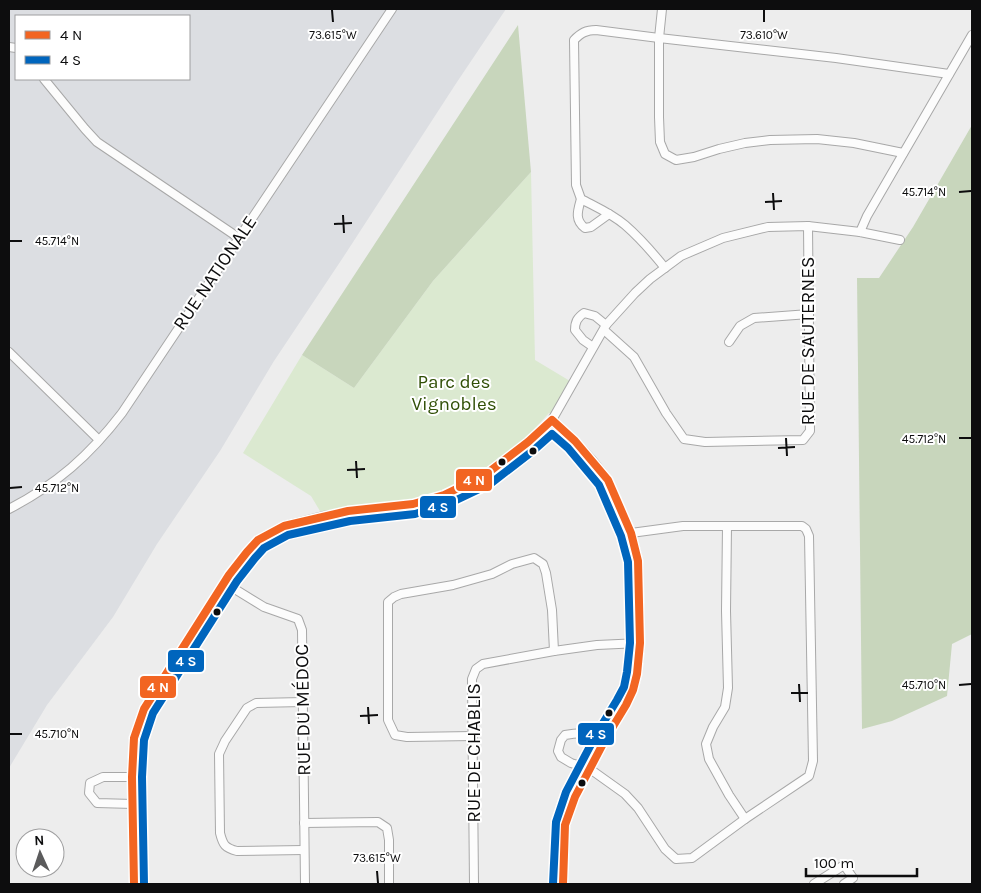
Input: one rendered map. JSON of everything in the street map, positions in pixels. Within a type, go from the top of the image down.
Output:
[{"type":"street","name":"RUE NATIONALE","points":[[9,509],[32,497],[59,479],[83,457],[122,413],[392,9]]},
{"type":"street","points":[[662,9],[659,38],[660,142],[665,154],[676,160],[745,143],[770,140],[818,139],[854,143],[903,153]]},
{"type":"street","points":[[609,214],[591,227],[584,228],[577,219],[581,199],[576,185],[574,40],[581,33],[588,30],[785,51],[949,74]]},
{"type":"street","points":[[860,232],[867,216],[972,35]]},
{"type":"street","points":[[45,80],[84,129],[97,142],[239,238]]},
{"type":"street","points":[[581,199],[624,224],[665,268]]},
{"type":"street","points":[[134,884],[132,777],[134,738],[144,709],[225,582],[258,540],[284,526],[323,516],[413,504],[444,495],[485,475],[528,442],[552,420],[605,327],[635,293],[681,256],[723,238],[768,227],[808,226],[860,232],[900,240]]},
{"type":"street","name":"RUE DE SAUTERNES","points":[[605,327],[634,358],[666,413],[684,438],[705,442],[803,440],[810,431],[808,226]]},
{"type":"street","points":[[593,347],[583,340],[575,330],[575,323],[578,317],[584,313],[595,316],[605,327]]},
{"type":"street","points":[[729,342],[740,326],[754,318],[809,314]]},
{"type":"street","points":[[9,352],[99,440]]},
{"type":"street","points":[[552,420],[575,441],[608,480],[631,532],[638,561],[640,644],[637,674],[633,690],[590,769],[565,825],[562,884]]},
{"type":"street","points":[[606,738],[591,733],[565,735],[561,740],[558,751],[560,757],[590,769],[625,794],[638,808],[665,849],[676,859],[692,858],[745,819],[809,776],[813,762],[809,536],[806,529],[802,526],[683,526],[631,532]]},
{"type":"street","points":[[727,526],[726,611],[728,688],[725,707],[713,727],[706,744],[709,759],[745,819]]},
{"type":"street","points":[[473,736],[407,737],[395,735],[388,720],[388,602],[401,594],[453,585],[492,574],[512,564],[534,558],[542,564],[546,573],[552,610],[554,651]]},
{"type":"street","name":"RUE DU MÉDOC","points":[[225,582],[264,607],[298,619],[302,630],[305,884]]},
{"type":"street","name":"RUE DE CHABLIS","points":[[474,884],[472,679],[476,669],[483,664],[554,651],[597,645],[640,644]]},
{"type":"street","points":[[303,702],[256,703],[247,708],[225,741],[219,754],[220,833],[222,843],[229,849],[237,851],[304,850]]},
{"type":"street","points":[[132,777],[103,778],[90,783],[89,793],[97,803],[134,804]]},
{"type":"street","points":[[304,823],[378,822],[387,828],[389,840],[389,884]]},
{"type":"street","points":[[814,884],[844,866],[853,878],[844,884]]},
{"type":"shaded area","points":[[9,9],[506,9],[274,361],[220,451],[157,544],[113,617],[47,705],[9,768]]},
{"type":"green space","points":[[518,25],[531,172],[433,281],[354,388],[302,355]]},
{"type":"green space","points":[[972,125],[972,634],[952,644],[947,696],[892,721],[862,729],[857,278],[879,278],[913,227]]},
{"type":"green space","name":"Parc des Vignobles","points":[[531,172],[535,360],[570,381],[554,415],[549,413],[505,461],[464,481],[417,500],[323,516],[311,496],[243,453],[302,355],[354,388],[433,281]]},
{"type":"transit line","points":[[134,884],[132,777],[134,738],[144,709],[229,575],[247,552],[258,540],[284,526],[348,511],[413,504],[444,495],[485,475],[528,442],[552,420],[575,441],[608,480],[631,533],[638,561],[640,643],[637,674],[633,690],[575,797],[565,825],[563,884]]},
{"type":"transit line","points":[[144,884],[142,777],[144,740],[153,713],[237,581],[264,548],[288,535],[350,521],[415,514],[448,504],[490,484],[552,434],[568,448],[599,485],[621,536],[628,562],[630,643],[624,687],[566,792],[556,822],[553,884]]}]
